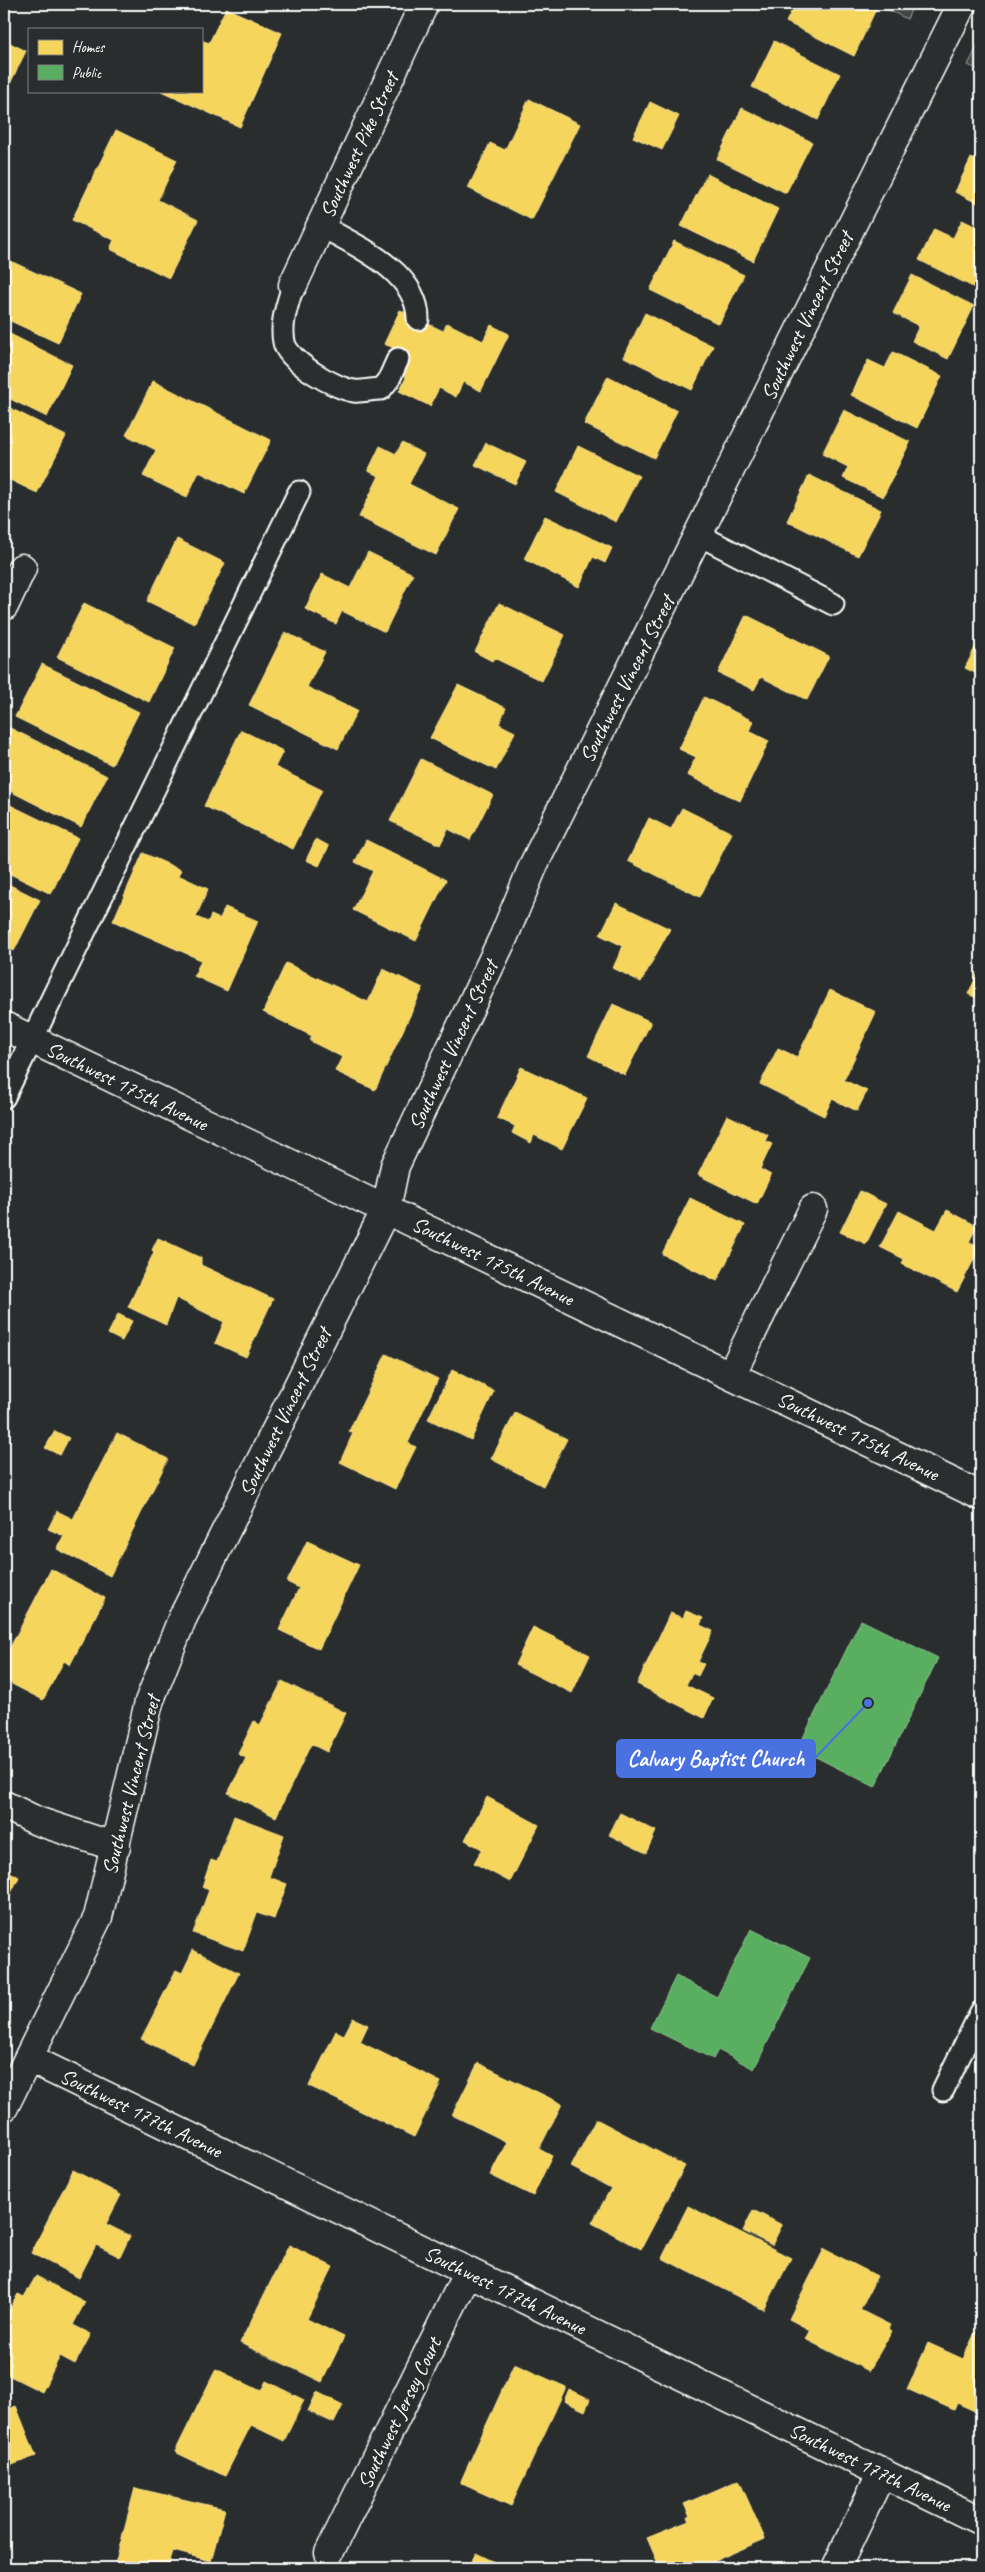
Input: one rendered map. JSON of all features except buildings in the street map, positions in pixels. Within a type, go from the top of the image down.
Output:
[{"type":"street","name":"Southwest Pike Street","points":[[293,286],[424,4]]},
{"type":"street","name":"Southwest Vincent Street","points":[[4,2107],[30,2059],[98,1917],[149,1702],[182,1619],[386,1209],[396,1166],[504,936],[534,864],[962,4]]},
{"type":"street","points":[[4,606],[22,568]]},
{"type":"street","name":"Southwest 175th Avenue","points":[[4,1026],[981,1496]]},
{"type":"street","points":[[731,1375],[813,1210]]},
{"type":"street","points":[[4,1804],[37,1821],[116,1847]]},
{"type":"street","name":"Southwest 177th Avenue","points":[[30,2059],[981,2521]]},
{"type":"street","name":"Southwest Jersey Court","points":[[329,2554],[468,2272]]},
{"type":"street","points":[[836,2568],[882,2472]]},
{"type":"lane","points":[[321,226],[381,262],[398,276],[412,291],[418,306],[418,319]]},
{"type":"lane","points":[[293,286],[282,323],[284,344],[301,364],[325,381],[354,391],[381,389],[389,379],[398,359]]},
{"type":"lane","points":[[4,1097],[30,1039],[299,492]]},
{"type":"lane","points":[[699,535],[833,604]]},
{"type":"lane","points":[[942,2090],[981,2012]]},
{"type":"shaded area","points":[[876,4],[914,4],[907,19]]},
{"type":"shaded area","points":[[981,39],[981,71],[968,65]]},
{"type":"place","name":"Calvary Baptist Church","points":[[868,1703]]}]
